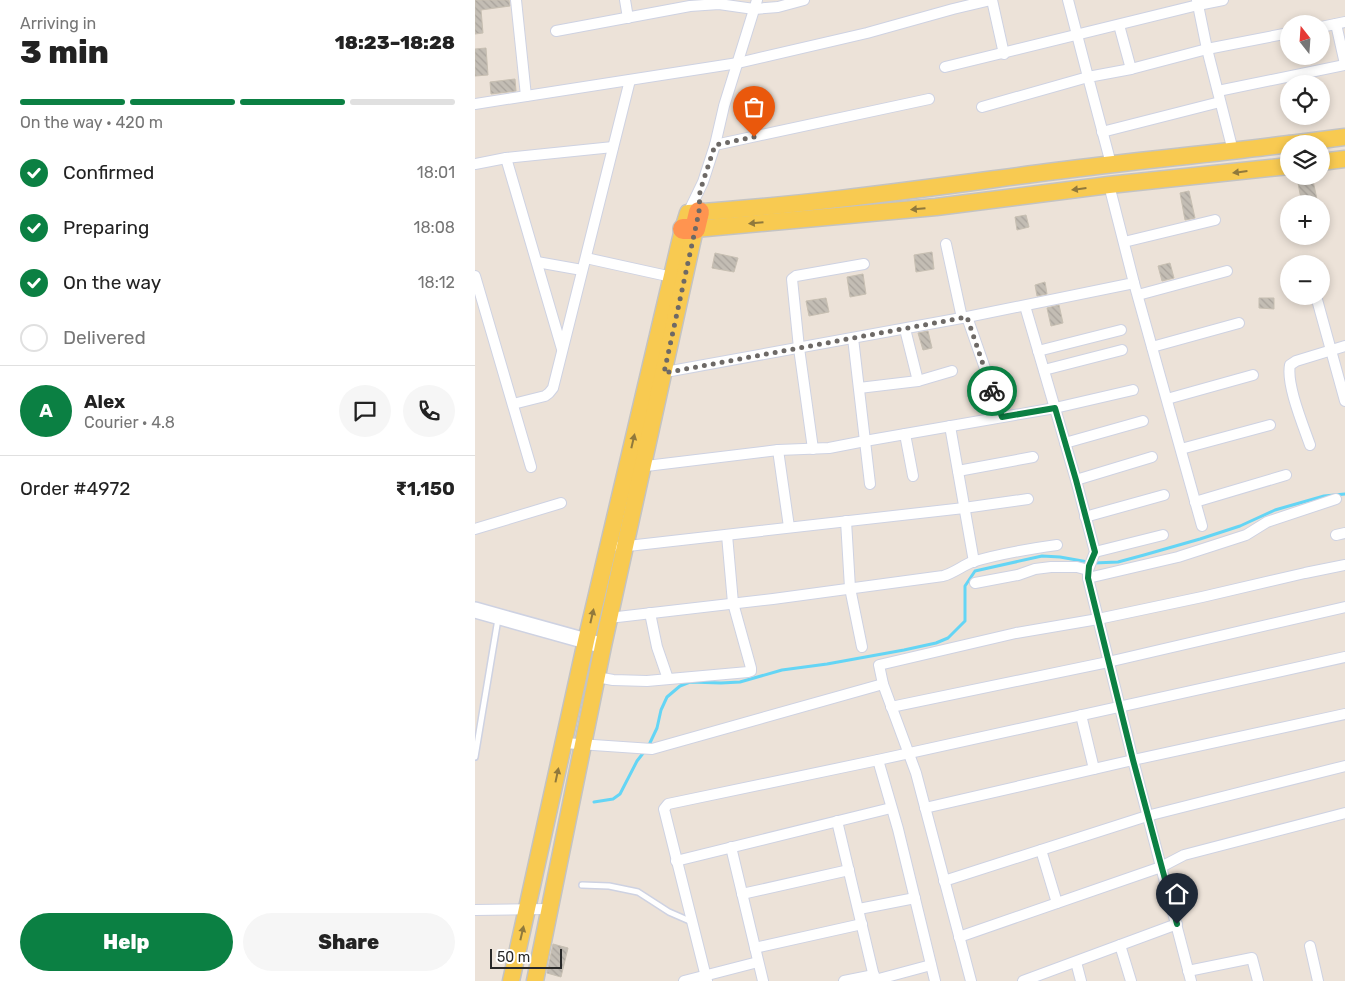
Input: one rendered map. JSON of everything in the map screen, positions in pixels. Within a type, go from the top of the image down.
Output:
[{"type":"main road","points":[[1330,139],[1345,137]]},
{"type":"main road","points":[[691,221],[803,204],[1111,164],[1280,145]]},
{"type":"main road","points":[[1330,161],[1345,159]]},
{"type":"main road","points":[[691,221],[708,227],[936,207],[1109,185],[1280,167]]},
{"type":"main road","points":[[656,374],[671,277],[691,221]]},
{"type":"main road","points":[[535,981],[625,547],[635,467],[691,221]]},
{"type":"main road","points":[[511,981],[608,546],[635,467]]},
{"type":"main road","points":[[549,809],[569,812]]},
{"type":"street","points":[[516,0],[527,96]]},
{"type":"street","points":[[625,0],[628,18]]},
{"type":"street","points":[[556,31],[628,18],[689,3],[755,4],[778,7],[804,0]]},
{"type":"street","points":[[475,104],[738,63],[867,33],[992,0],[1004,54]]},
{"type":"street","points":[[1068,0],[1111,164]]},
{"type":"street","points":[[945,67],[1119,25],[1198,2],[1223,0]]},
{"type":"street","points":[[1198,2],[1207,49],[1233,151]]},
{"type":"street","points":[[691,221],[715,145],[724,106],[755,4]]},
{"type":"street","points":[[1102,132],[1219,97],[1345,64],[1341,23]]},
{"type":"street","points":[[1119,25],[1131,69]]},
{"type":"street","points":[[982,107],[1088,78],[1207,49],[1280,35]]},
{"type":"street","points":[[513,404],[545,396],[553,388],[630,80]]},
{"type":"street","points":[[715,145],[929,99]]},
{"type":"street","points":[[475,164],[506,158],[613,147]]},
{"type":"street","points":[[506,158],[563,349]]},
{"type":"street","points":[[1109,185],[1134,283],[1202,526]]},
{"type":"street","points":[[1124,242],[1215,220]]},
{"type":"street","points":[[946,244],[964,318],[1002,417]]},
{"type":"street","points":[[586,258],[671,277]]},
{"type":"street","points":[[537,262],[583,270]]},
{"type":"street","points":[[813,449],[799,348],[793,279],[794,277],[865,264]]},
{"type":"street","points":[[1138,295],[1227,271]]},
{"type":"street","points":[[475,276],[531,467]]},
{"type":"street","points":[[656,374],[964,318],[1134,283]]},
{"type":"street","points":[[1318,305],[1345,401]]},
{"type":"street","points":[[1025,306],[1076,480],[1085,517],[1099,619],[1108,662],[1190,976],[1252,958],[1258,981]]},
{"type":"street","points":[[1152,347],[1239,323]]},
{"type":"street","points":[[905,328],[918,381]]},
{"type":"street","points":[[1038,352],[1121,330]]},
{"type":"street","points":[[853,338],[870,484]]},
{"type":"street","points":[[1310,445],[1291,385],[1289,368],[1295,361],[1345,346]]},
{"type":"street","points":[[1043,370],[1122,350]]},
{"type":"street","points":[[859,388],[918,381],[952,371]]},
{"type":"street","points":[[1167,399],[1253,375]]},
{"type":"street","points":[[635,467],[778,450],[829,448],[1055,408],[1133,390]]},
{"type":"street","points":[[1065,443],[1143,421]]},
{"type":"street","points":[[1181,449],[1270,425]]},
{"type":"street","points":[[950,426],[973,562]]},
{"type":"street","points":[[905,434],[913,476]]},
{"type":"street","points":[[778,450],[789,527]]},
{"type":"street","points":[[957,470],[1033,457]]},
{"type":"street","points":[[1076,480],[1152,457]]},
{"type":"street","points":[[1195,502],[1286,475]]},
{"type":"street","points":[[1085,517],[1164,495]]},
{"type":"street","points":[[608,546],[625,547],[1028,499]]},
{"type":"street","points":[[975,583],[1051,567],[1077,567],[1178,557],[1246,535],[1267,522],[1336,499]]},
{"type":"street","points":[[475,529],[561,503]]},
{"type":"street","points":[[846,522],[850,588],[862,647]]},
{"type":"street","points":[[597,677],[629,682],[751,671],[733,603],[727,535]]},
{"type":"street","points":[[1091,565],[1163,535]]},
{"type":"street","points":[[609,618],[943,576],[973,562],[1010,552],[1057,545]]},
{"type":"street","points":[[971,981],[916,773],[878,666],[1016,633],[1099,619],[1345,565]]},
{"type":"street","points":[[891,707],[1108,662],[1345,607]]},
{"type":"street","points":[[475,610],[603,646]]},
{"type":"street","points":[[650,613],[657,647],[668,679]]},
{"type":"street","points":[[706,978],[664,809],[668,804],[878,760],[1345,657]]},
{"type":"street","points":[[564,743],[652,749],[883,684]]},
{"type":"street","points":[[925,808],[1345,714]]},
{"type":"street","points":[[1081,715],[1093,769]]},
{"type":"street","points":[[878,760],[935,981]]},
{"type":"street","points":[[944,881],[1147,816],[1345,766]]},
{"type":"street","points":[[676,861],[891,808]]},
{"type":"street","points":[[959,936],[1161,866],[1184,855],[1345,813]]},
{"type":"street","points":[[837,821],[874,979]]},
{"type":"street","points":[[731,847],[763,981]]},
{"type":"street","points":[[1041,850],[1057,903]]},
{"type":"street","points":[[742,894],[849,870]]},
{"type":"street","points":[[859,909],[915,898]]},
{"type":"street","points":[[475,910],[549,909]]},
{"type":"street","points":[[755,948],[862,924]]},
{"type":"street","points":[[1023,981],[1177,924]]},
{"type":"street","points":[[1120,945],[1131,981]]},
{"type":"street","points":[[1310,946],[1318,981]]},
{"type":"street","points":[[684,981],[706,978],[758,962]]},
{"type":"street","points":[[1075,962],[1081,981]]},
{"type":"street","points":[[844,981],[874,979],[931,965]]},
{"type":"lane","points":[[475,757],[498,616]]},
{"type":"lane","points":[[582,885],[609,886],[638,892],[669,912],[692,922]]},
{"type":"building","points":[[475,0],[509,0],[510,6],[481,10],[483,33],[475,34]]},
{"type":"building","points":[[486,48],[488,75],[475,76],[475,49]]},
{"type":"building","points":[[515,79],[516,91],[491,94],[490,82]]},
{"type":"building","points":[[1298,185],[1314,185],[1316,195],[1300,195]]},
{"type":"building","points":[[1189,191],[1195,218],[1185,220],[1180,193]]},
{"type":"building","points":[[1026,215],[1029,227],[1017,230],[1015,217]]},
{"type":"building","points":[[932,252],[934,269],[916,272],[914,255]]},
{"type":"building","points":[[715,253],[738,258],[734,272],[712,268]]},
{"type":"building","points":[[1170,263],[1174,278],[1162,281],[1158,266]]},
{"type":"building","points":[[863,274],[866,294],[850,297],[847,277]]},
{"type":"building","points":[[1045,282],[1047,294],[1037,296],[1035,285]]},
{"type":"building","points":[[826,298],[829,312],[809,316],[806,301]]},
{"type":"building","points":[[1259,298],[1274,298],[1274,309],[1259,308]]},
{"type":"building","points":[[1059,305],[1063,323],[1051,326],[1047,308]]},
{"type":"building","points":[[928,331],[932,348],[923,350],[918,333]]},
{"type":"building","points":[[553,944],[568,948],[561,977],[547,973]]},
{"type":"waterway","points":[[1094,563],[1118,562],[1144,555],[1240,526],[1275,510],[1324,496],[1345,494]]},
{"type":"waterway","points":[[648,747],[657,728],[661,710],[667,697],[680,686],[690,682],[740,682],[782,670],[827,664],[936,643],[948,638],[965,621],[965,586],[975,571],[1042,556],[1088,562]]},
{"type":"waterway","points":[[594,802],[613,799],[620,794],[637,761],[644,752]]},
{"type":"way so far","points":[[754,137],[715,145],[700,191],[699,212],[664,373],[967,317],[992,391]]},
{"type":"route","points":[[992,391],[1002,417],[1055,408],[1095,552],[1089,566],[1088,578],[1153,839],[1177,924]]}]
